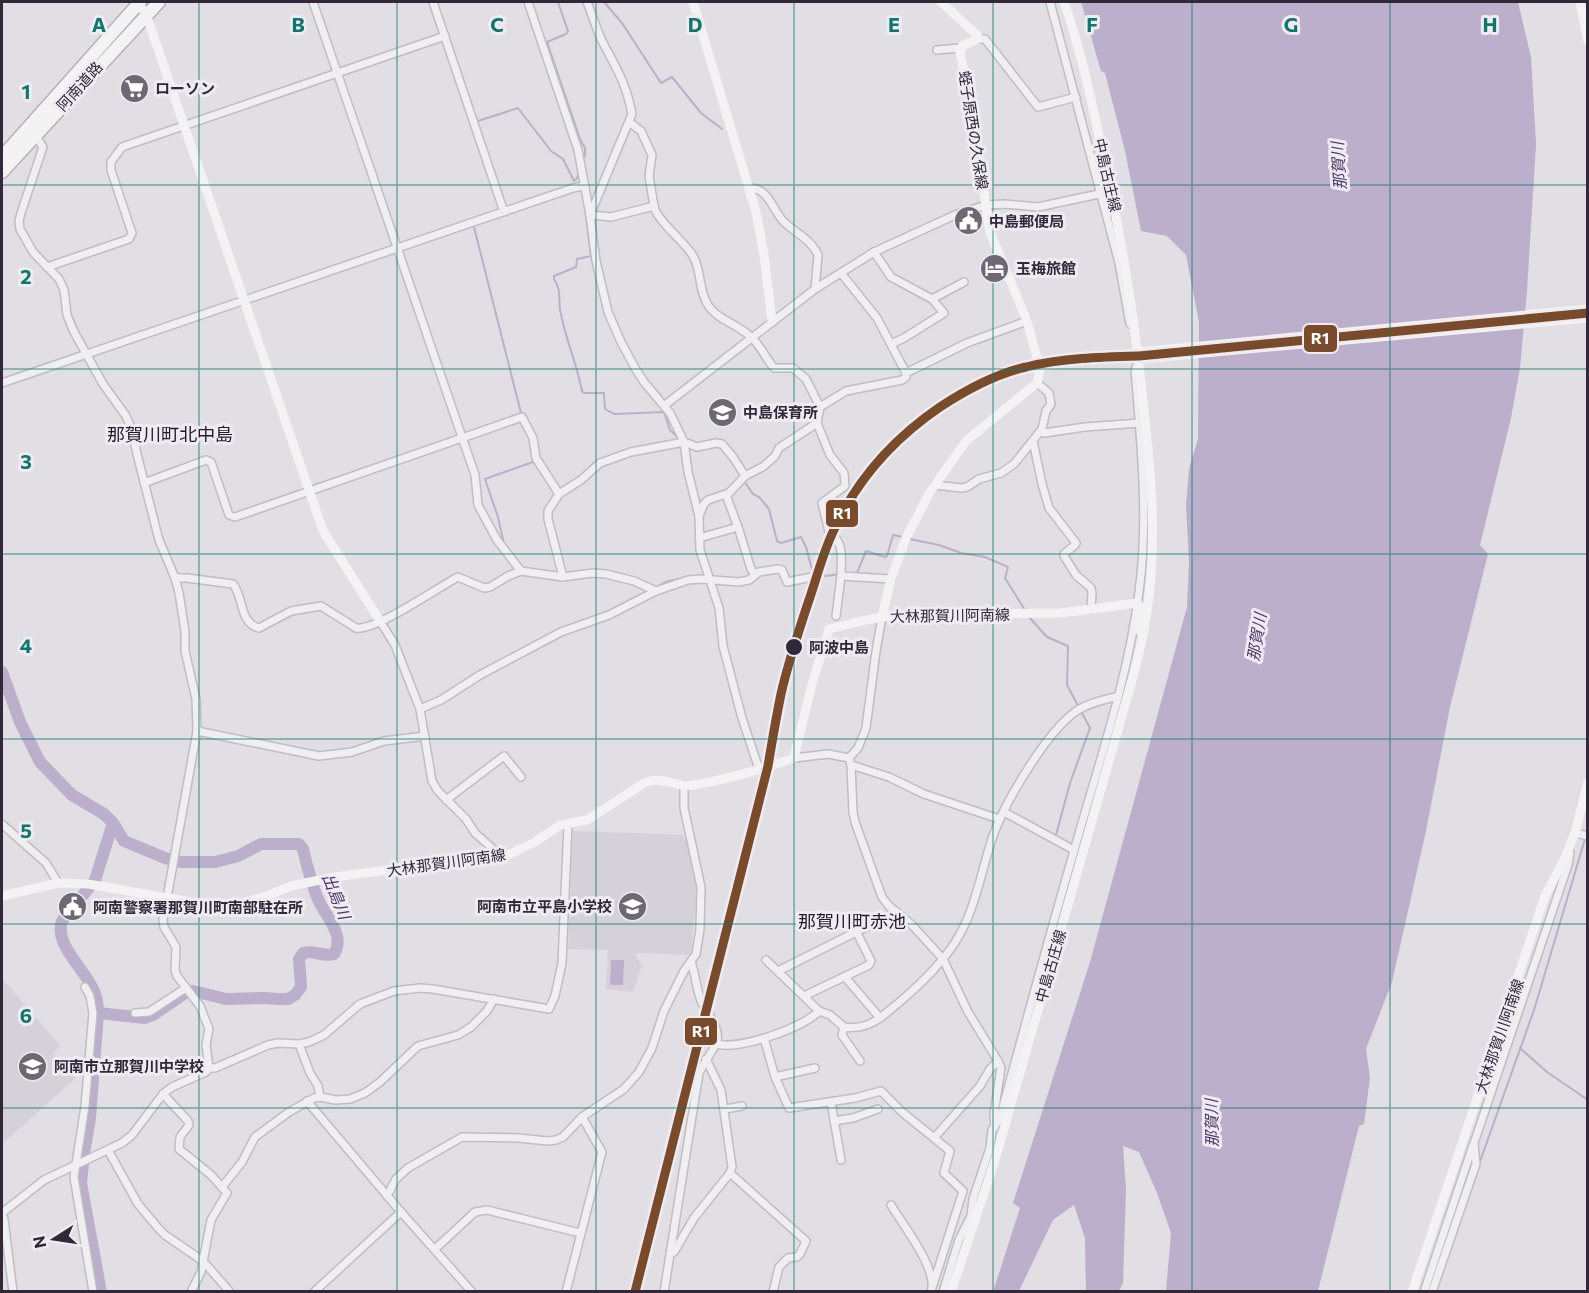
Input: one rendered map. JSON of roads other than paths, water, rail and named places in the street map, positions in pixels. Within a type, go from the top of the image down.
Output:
[{"type":"highway","name":"阿南道路","points":[[2,157],[138,2]]},
{"type":"highway","name":"阿南道路","points":[[2,172],[159,2]]},
{"type":"main road","points":[[138,2],[146,14],[325,534],[380,621]]},
{"type":"main road","points":[[693,2],[750,188],[764,255],[772,321]]},
{"type":"main road","points":[[941,2],[978,36],[978,39],[960,48]]},
{"type":"main road","name":"中島古庄線","points":[[1064,2],[1072,24],[1122,241],[1140,355]]},
{"type":"main road","points":[[1580,2],[1587,41]]},
{"type":"main road","name":"蛭子原西の久保線","points":[[960,48],[995,246],[1027,321],[1040,369],[1037,384]]},
{"type":"main road","points":[[1140,355],[1587,309]]},
{"type":"main road","points":[[1140,355],[1587,318]]},
{"type":"main road","points":[[1140,355],[1153,509],[1152,558],[1147,616],[1142,639]]},
{"type":"main road","points":[[882,617],[891,579],[912,524],[935,485],[966,441],[1037,384]]},
{"type":"main road","points":[[1137,603],[1140,607],[1139,630],[1142,639]]},
{"type":"main road","name":"大林那賀川阿南線","points":[[2,896],[58,883],[94,885],[191,902],[237,904],[312,881],[501,856],[519,851],[553,829],[587,820],[646,782],[666,780],[691,786],[794,758],[812,684],[829,629],[882,617],[1039,614],[1137,603]]},
{"type":"main road","name":"中島古庄線","points":[[951,1292],[973,1217],[996,1157],[1142,639]]},
{"type":"main road","name":"大林那賀川阿南線","points":[[1412,1292],[1545,896],[1568,848],[1581,834],[1587,782]]},
{"type":"street","points":[[313,2],[477,484],[478,505],[497,540],[521,571]]},
{"type":"street","points":[[433,2],[504,212]]},
{"type":"street","points":[[528,2],[578,150],[596,261],[608,312],[621,342],[644,382],[665,405],[684,442],[688,472],[699,516],[699,550],[719,608],[723,646],[741,718],[759,769]]},
{"type":"street","points":[[587,2],[602,40],[620,72],[632,114],[590,215]]},
{"type":"street","points":[[943,1292],[959,1240],[973,1217],[973,1199],[990,1148],[992,1130],[1000,1118],[1074,850],[1102,759],[1133,637],[1144,544],[1140,423],[1135,370],[1140,355],[1131,335],[1119,263],[1050,2]]},
{"type":"street","points":[[47,267],[129,239],[132,233],[111,170],[111,162],[122,147],[443,37]]},
{"type":"street","points":[[978,39],[986,39],[1038,107],[1076,97]]},
{"type":"street","points":[[937,50],[960,48]]},
{"type":"street","points":[[629,122],[641,131],[652,155],[649,176],[656,214],[694,257],[707,304],[713,312],[753,338],[774,368],[793,368],[806,379],[820,407],[817,423],[830,455],[845,477],[844,486],[822,503],[828,532],[836,536],[839,542],[841,575],[836,616]]},
{"type":"street","points":[[35,135],[43,147],[19,221],[20,229],[33,252],[59,279],[64,291],[67,315],[103,384],[126,416],[132,430],[159,540],[175,578],[185,631],[185,651],[196,699],[197,731],[164,912],[164,927],[176,947],[177,976],[200,1006],[209,1029],[206,1045],[209,1068]]},
{"type":"street","points":[[2,383],[573,188],[585,186]]},
{"type":"street","points":[[750,188],[767,197],[782,219],[808,240],[816,251],[818,255],[815,289]]},
{"type":"street","points":[[665,405],[815,289],[874,252],[955,215],[986,205],[1038,207],[1099,194]]},
{"type":"street","points":[[590,215],[611,217],[654,206]]},
{"type":"street","points":[[874,252],[891,277],[932,300],[944,313],[891,344]]},
{"type":"street","points":[[820,407],[841,393],[902,380],[906,377],[877,318],[841,273]]},
{"type":"street","points":[[932,300],[964,282]]},
{"type":"street","points":[[906,373],[967,344],[1027,321]]},
{"type":"street","points":[[935,485],[961,488],[1001,473],[1019,459],[1040,432],[1050,404],[1044,388],[1037,384]]},
{"type":"street","points":[[144,483],[206,460],[211,462],[229,515],[235,517],[522,417],[533,438],[536,458],[559,494]]},
{"type":"street","points":[[699,516],[708,500],[726,495],[745,476],[764,466],[775,456],[779,448],[817,423]]},
{"type":"street","points":[[1040,432],[1140,423]]},
{"type":"street","points":[[1033,441],[1049,508],[1076,543],[1064,556],[1076,574],[1090,588],[1092,592],[1091,609]]},
{"type":"street","points":[[563,575],[548,519],[548,511],[559,494],[581,480],[600,463],[631,452],[684,442],[696,447],[717,443],[722,444],[745,476]]},
{"type":"street","points":[[420,710],[561,632],[609,615],[656,591],[688,580],[709,579],[739,582],[749,580],[753,572],[726,495]]},
{"type":"street","points":[[699,537],[738,527]]},
{"type":"street","points":[[753,572],[782,570],[787,582],[812,577]]},
{"type":"street","points":[[175,578],[233,584],[237,588],[247,621],[259,628],[291,611],[321,606],[361,629],[380,621],[458,577],[484,588],[521,571],[563,575],[606,574],[634,581],[656,591]]},
{"type":"street","points":[[841,575],[891,579]]},
{"type":"street","points":[[882,617],[866,729],[850,762],[855,822],[882,897],[943,959],[968,1012],[998,1062],[1000,1068],[994,1114],[996,1157]]},
{"type":"street","points":[[380,621],[395,645],[420,710],[432,781],[475,833],[501,856]]},
{"type":"street","points":[[766,960],[819,1011],[830,1015],[844,1027],[861,1027],[872,1024],[880,1018],[943,959],[961,932],[999,819],[1055,729],[1079,709],[1100,700],[1118,696]]},
{"type":"street","points":[[197,731],[320,756],[352,752],[384,741],[425,736]]},
{"type":"street","points":[[794,758],[828,754],[889,777],[924,794],[999,819]]},
{"type":"street","points":[[446,800],[504,756],[522,777]]},
{"type":"street","points":[[387,1196],[396,1179],[408,1168],[462,1137],[556,1140],[563,1137],[582,1118],[624,1089],[639,1072],[652,1048],[664,1011],[684,971],[696,954],[700,929],[701,887],[684,808],[684,785]]},
{"type":"street","points":[[1004,812],[1074,850]]},
{"type":"street","points":[[2,824],[46,863],[58,883]]},
{"type":"street","points":[[13,1292],[2,1213],[44,1180],[108,1150],[132,1135],[163,1094],[172,1087],[206,1072],[209,1068],[215,1068],[268,1045],[309,1042],[324,1035],[367,1000],[394,991],[433,988],[549,1009],[555,996],[562,963],[568,824]]},
{"type":"street","points":[[1424,1292],[1568,865],[1570,854],[1568,848]]},
{"type":"street","points":[[778,971],[896,912]]},
{"type":"street","points":[[804,996],[869,965],[871,961],[857,933]]},
{"type":"street","points":[[663,1292],[699,1073],[717,1044],[716,1031],[702,1003],[692,962]]},
{"type":"street","points":[[845,976],[880,1018]]},
{"type":"street","points":[[85,987],[90,996],[93,1013],[85,1106],[74,1177],[93,1292]]},
{"type":"street","points":[[135,1013],[149,1012],[188,991]]},
{"type":"street","points":[[222,1187],[242,1162],[255,1137],[288,1112],[307,1101],[320,1097],[350,1100],[365,1093],[418,1046],[458,1035],[471,1027],[487,1011],[494,999]]},
{"type":"street","points":[[717,1044],[728,1046],[789,1030],[819,1011]]},
{"type":"street","points":[[844,1027],[843,1035],[860,1061]]},
{"type":"street","points":[[764,1038],[775,1077],[789,1108],[881,1091],[933,1138],[950,1150],[944,1173],[963,1191],[932,1288]]},
{"type":"street","points":[[299,1044],[310,1073],[318,1086],[320,1097]]},
{"type":"street","points":[[670,1253],[674,1252],[694,1218],[730,1173],[732,1162],[725,1109],[718,1083],[706,1059]]},
{"type":"street","points":[[933,1138],[980,1086],[994,1064],[998,1062]]},
{"type":"street","points":[[775,1077],[815,1068]]},
{"type":"street","points":[[163,1094],[188,1121],[189,1125],[178,1143],[179,1149],[204,1169],[227,1194],[211,1220],[197,1283],[191,1292]]},
{"type":"street","points":[[307,1101],[472,1292]]},
{"type":"street","points":[[831,1102],[841,1160]]},
{"type":"street","points":[[725,1109],[742,1106]]},
{"type":"street","points":[[834,1121],[853,1118],[878,1109]]},
{"type":"street","points":[[566,1292],[602,1152],[582,1118]]},
{"type":"street","points":[[1432,1292],[1476,1164],[1474,1143]]},
{"type":"street","points":[[108,1150],[138,1204],[165,1236],[203,1261],[230,1292]]},
{"type":"street","points":[[730,1173],[806,1241],[797,1257],[788,1258],[779,1267],[773,1292]]},
{"type":"street","points":[[891,1205],[923,1257],[932,1288]]},
{"type":"street","points":[[435,1249],[475,1212],[487,1210],[580,1233]]},
{"type":"street","points":[[314,1292],[401,1212]]},
{"type":"water","name":"那賀川","points":[[1081,2],[1518,2],[1531,57],[1536,144],[1527,291],[1520,368],[1511,418],[1480,545],[1488,554],[1450,707],[1426,831],[1392,982],[1366,1049],[1370,1078],[1364,1124],[1359,1126],[1318,1291],[1166,1291],[1171,1233],[1139,1152],[1123,1146],[1126,1189],[1123,1283],[1119,1291],[1086,1291],[1085,1238],[1074,1205],[1053,1220],[1019,1291],[993,1292],[1020,1208],[1013,1203],[1090,962],[1187,607],[1189,561],[1186,506],[1189,469],[1198,439],[1199,322],[1186,255],[1167,236],[1141,231],[1125,151],[1105,73],[1101,71]]},
{"type":"water","points":[[611,960],[624,960],[623,985],[610,985]]},
{"type":"waterway","points":[[429,2],[440,35]]},
{"type":"waterway","points":[[558,2],[568,31],[547,42],[585,148],[585,156]]},
{"type":"waterway","points":[[604,2],[622,23],[661,83],[672,77],[701,113],[722,129]]},
{"type":"waterway","points":[[442,40],[447,55]]},
{"type":"waterway","points":[[478,121],[518,108],[551,151],[563,159],[574,181],[580,171]]},
{"type":"waterway","points":[[585,207],[591,256],[577,259],[576,267],[554,276],[563,324],[582,391],[584,393],[604,393],[605,409],[614,414],[664,412],[670,430],[679,438]]},
{"type":"waterway","points":[[474,227],[521,413]]},
{"type":"waterway","points":[[504,544],[498,517],[485,479],[533,462],[532,454]]},
{"type":"waterway","points":[[744,481],[753,494],[759,497],[769,509],[777,541],[781,543],[801,537],[813,573]]},
{"type":"waterway","points":[[849,573],[857,573],[866,551],[885,557],[893,535],[903,537]]},
{"type":"waterway","points":[[910,539],[985,557],[1008,567],[1005,578],[1025,610]]},
{"type":"waterway","points":[[811,574],[826,576],[840,574]]},
{"type":"waterway","points":[[657,587],[668,581],[686,578]]},
{"type":"waterway","points":[[1030,618],[1047,637],[1068,646],[1067,685],[1090,728],[1070,783],[1056,835]]},
{"type":"waterway","name":"出島川","points":[[2,672],[20,722],[40,762],[72,795],[104,814],[113,823],[124,841],[180,862],[215,862],[238,856],[261,844],[299,844],[303,849],[318,899],[338,940],[334,954],[303,953],[299,959],[301,987],[295,995],[288,999],[226,999],[193,991],[185,993],[145,1018],[98,1013]]},
{"type":"waterway","name":"出島川","points":[[101,1292],[81,1183],[90,1118],[98,1013],[94,992],[66,948],[61,930],[62,921],[95,880],[113,823]]},
{"type":"waterway","points":[[1478,1167],[1534,1010],[1585,839]]},
{"type":"waterway","points":[[1520,1048],[1547,1072],[1588,1100]]},
{"type":"waterway","points":[[1446,1261],[1477,1172]]},
{"type":"place","name":"ローソン","points":[[134,88]]},
{"type":"place","name":"中島郵便局","points":[[968,221]]},
{"type":"place","name":"玉梅旅館","points":[[995,268]]},
{"type":"place","name":"中島保育所","points":[[722,412]]},
{"type":"place","name":"阿波中島","points":[[794,647]]},
{"type":"place","name":"阿南市立平島小学校","points":[[633,906]]},
{"type":"place","name":"阿南警察署那賀川町南部駐在所","points":[[72,907]]},
{"type":"place","name":"阿南市立那賀川中学校","points":[[33,1066]]},
{"type":"district","name":"那賀川町北中島","points":[[170,434]]},
{"type":"district","name":"那賀川町赤池","points":[[852,921]]}]
